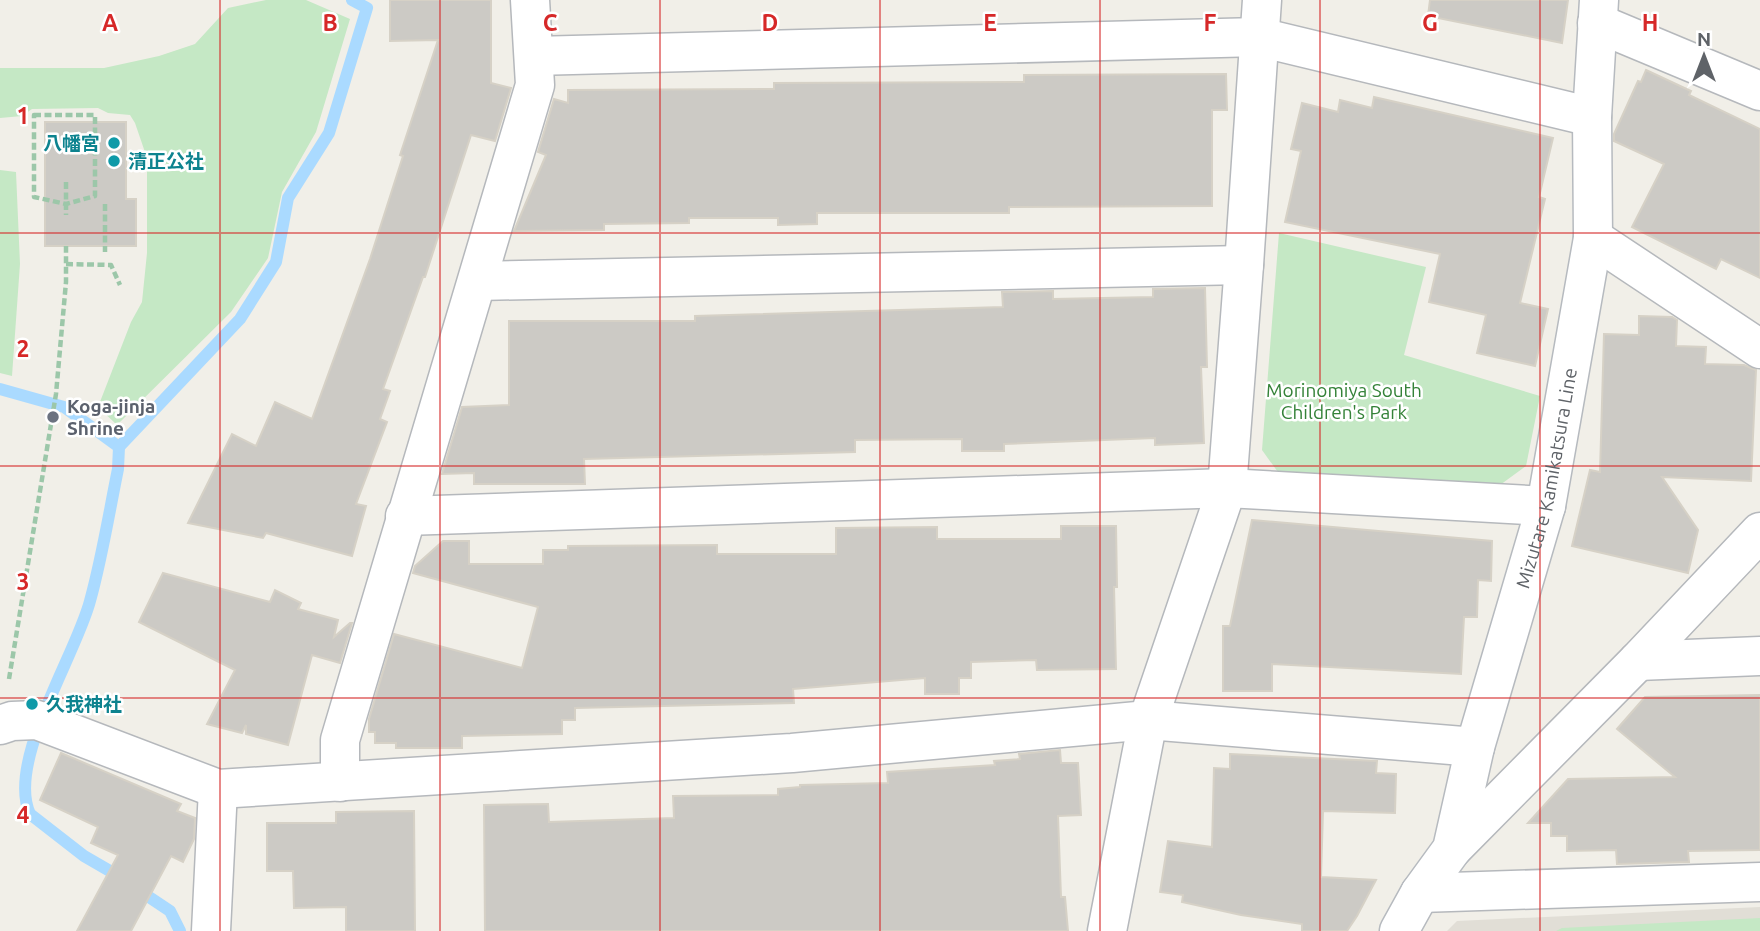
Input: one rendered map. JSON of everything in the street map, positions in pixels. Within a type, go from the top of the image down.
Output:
[{"type":"street","points":[[340,782],[340,740],[535,85],[530,0]]},
{"type":"street","points":[[1107,931],[1148,720],[1227,488],[1262,0]]},
{"type":"street","points":[[1598,11],[1760,91]]},
{"type":"street","name":"Mizutare Kamikatsura Line","points":[[1399,931],[1420,893],[1452,849],[1475,747],[1546,506],[1593,239],[1592,117],[1598,11]]},
{"type":"street","points":[[534,56],[1259,37],[1592,117]]},
{"type":"street","points":[[1593,239],[1760,349]]},
{"type":"street","points":[[478,281],[1244,265]]},
{"type":"street","points":[[405,516],[1227,488],[1546,506]]},
{"type":"street","points":[[1452,849],[1760,532]]},
{"type":"street","points":[[1637,661],[1760,656]]},
{"type":"street","points":[[22,723],[218,789],[792,753],[1148,720],[1475,747]]},
{"type":"street","points":[[209,930],[218,789]]},
{"type":"street","points":[[1420,893],[1760,882]]},
{"type":"path","points":[[34,115],[95,115],[95,196],[66,204],[34,197],[34,115]]},
{"type":"path","points":[[66,182],[66,215]]},
{"type":"path","points":[[105,204],[105,252]]},
{"type":"path","points":[[22,723],[56,394],[66,246]]},
{"type":"path","points":[[66,264],[111,265],[120,285]]},
{"type":"shaded area","points":[[1760,907],[1760,931],[1447,931],[1457,921]]},
{"type":"green space","points":[[266,0],[306,0],[350,19],[316,132],[282,192],[268,258],[231,312],[117,425],[98,407],[131,322],[142,302],[147,253],[147,158],[135,123],[130,115],[108,113],[98,108],[32,109],[22,116],[0,118],[0,68],[104,68],[159,56],[195,44],[228,8]]},
{"type":"green space","points":[[0,170],[16,172],[20,264],[12,376],[0,373]]},
{"type":"green space","name":"Morinomiya South Children's Park","points":[[1279,233],[1426,267],[1404,355],[1540,396],[1526,466],[1500,485],[1280,475],[1262,450]]},
{"type":"green space","points":[[1760,918],[1760,931],[1556,931],[1562,928]]},
{"type":"building","points":[[390,0],[491,0],[491,83],[511,88],[495,141],[471,135],[425,277],[383,389],[390,391],[380,419],[387,422],[356,504],[366,506],[352,556],[266,533],[263,538],[188,523],[232,434],[256,446],[275,402],[312,419],[370,259],[403,156],[400,155],[438,40],[390,41]]},
{"type":"building","points":[[1430,0],[1568,0],[1562,43],[1428,16]]},
{"type":"building","points":[[1646,70],[1691,91],[1689,95],[1760,129],[1760,278],[1721,259],[1716,269],[1632,227],[1664,164],[1614,141],[1614,134],[1638,81],[1641,82]]},
{"type":"building","points":[[1226,74],[1227,110],[1212,110],[1212,206],[1009,207],[1009,213],[817,213],[817,224],[778,225],[778,218],[689,218],[689,223],[604,224],[604,230],[514,231],[546,155],[538,152],[554,99],[568,103],[568,90],[774,89],[774,83],[1024,82],[1024,75]]},
{"type":"building","points":[[1374,97],[1553,138],[1539,197],[1545,199],[1520,303],[1548,309],[1535,366],[1477,353],[1486,315],[1429,302],[1440,254],[1285,222],[1301,151],[1291,149],[1302,103],[1338,112],[1340,100],[1372,108]]},
{"type":"building","points":[[45,122],[126,122],[126,199],[136,199],[136,246],[45,246]]},
{"type":"building","points":[[1205,288],[1207,367],[1201,367],[1204,443],[1155,445],[1155,438],[1004,444],[1004,451],[962,451],[962,439],[855,440],[855,452],[584,459],[585,484],[474,484],[474,473],[442,474],[462,407],[509,405],[509,321],[695,321],[695,316],[1003,307],[1002,292],[1053,291],[1053,299],[1153,297],[1153,289]]},
{"type":"building","points":[[1639,316],[1672,317],[1677,320],[1676,346],[1706,347],[1705,364],[1744,365],[1756,370],[1751,481],[1662,477],[1698,530],[1688,573],[1572,546],[1590,470],[1600,472],[1604,334],[1639,335]]},
{"type":"building","points":[[1252,520],[1492,541],[1491,581],[1478,580],[1477,617],[1464,617],[1461,674],[1272,664],[1272,691],[1223,691],[1223,626],[1230,626]]},
{"type":"building","points":[[1061,526],[1116,526],[1116,669],[1037,670],[1036,660],[971,662],[971,678],[959,678],[959,694],[925,694],[925,678],[793,689],[794,703],[575,708],[575,720],[562,720],[562,734],[462,736],[462,748],[396,748],[396,743],[375,743],[375,732],[369,732],[369,719],[394,634],[522,668],[538,607],[413,573],[415,566],[443,541],[469,541],[469,564],[543,564],[543,550],[568,550],[568,546],[717,545],[717,554],[836,554],[836,528],[937,527],[937,539],[1061,539]]},
{"type":"building","points":[[163,573],[270,602],[275,590],[301,603],[298,609],[338,620],[334,637],[352,623],[340,663],[312,655],[288,745],[246,734],[246,725],[242,733],[207,724],[235,670],[139,622]]},
{"type":"building","points":[[1760,695],[1760,850],[1688,851],[1689,862],[1617,864],[1616,850],[1567,851],[1567,836],[1551,836],[1551,823],[1528,823],[1568,779],[1675,777],[1617,729],[1645,697]]},
{"type":"building","points":[[1060,750],[1061,763],[1078,763],[1081,815],[1058,816],[1061,897],[1065,897],[1068,931],[485,931],[484,805],[548,804],[549,822],[674,818],[673,796],[778,795],[778,789],[800,785],[888,783],[887,772],[995,765],[994,761],[1020,759],[1019,754]]},
{"type":"building","points":[[61,753],[181,804],[177,811],[195,818],[194,839],[183,862],[171,856],[131,931],[77,931],[118,855],[91,843],[98,827],[40,800]]},
{"type":"building","points":[[1230,754],[1377,761],[1376,773],[1396,774],[1395,813],[1323,811],[1321,877],[1376,880],[1347,931],[1302,931],[1302,924],[1241,915],[1182,902],[1183,895],[1160,892],[1168,841],[1212,847],[1214,768],[1230,769]]},
{"type":"building","points":[[414,811],[415,931],[346,931],[346,907],[294,908],[293,871],[267,871],[267,823],[336,823],[336,812]]},
{"type":"waterway","points":[[119,447],[240,319],[276,262],[288,198],[329,133],[367,8],[352,0]]},
{"type":"waterway","points":[[0,389],[64,407],[119,447],[118,469],[90,601],[35,738],[27,766],[25,792],[30,814],[84,856],[122,878]]},
{"type":"waterway","points":[[137,889],[170,911],[180,931]]},
{"type":"place","name":"八幡宮","points":[[114,143]]},
{"type":"place","name":"清正公社","points":[[114,161]]},
{"type":"place","name":"Koga-jinja Shrine","points":[[53,417]]},
{"type":"place","name":"久我神社","points":[[32,704]]}]
